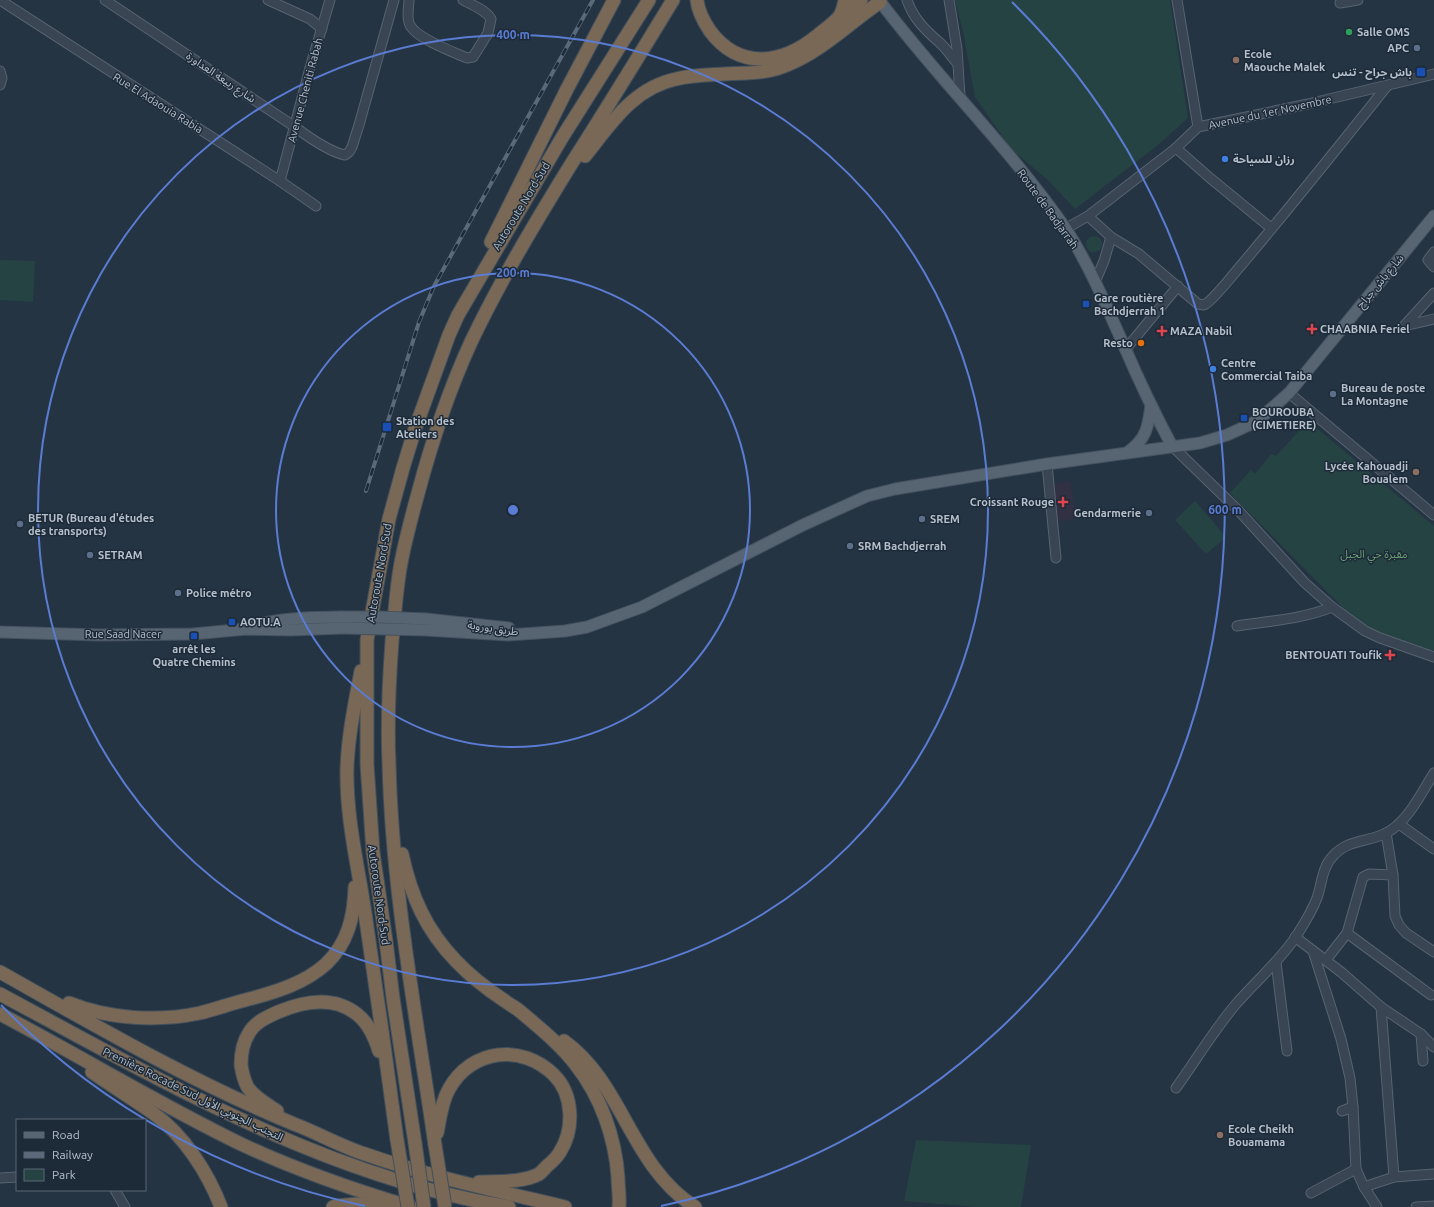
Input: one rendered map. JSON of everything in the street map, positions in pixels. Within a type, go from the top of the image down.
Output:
[{"type":"highway","points":[[458,315],[531,159],[614,0]]},
{"type":"highway","name":"Autoroute Nord-Sud","points":[[424,1207],[373,852],[367,764],[367,640],[389,519],[415,429],[449,335],[458,315],[563,136],[649,0]]},
{"type":"highway","name":"Autoroute Nord-Sud","points":[[445,1207],[415,1018],[400,898],[391,801],[388,725],[391,658],[401,562],[423,474],[455,380],[472,341],[497,291],[548,203],[672,0]]},
{"type":"highway","points":[[697,0],[699,10],[704,20],[723,46],[744,57],[755,59],[778,57],[802,46],[860,0]]},
{"type":"highway","points":[[839,17],[845,0]]},
{"type":"highway","points":[[548,203],[616,117],[624,108],[647,91],[661,83],[691,76],[756,72],[786,66],[818,48],[879,1]]},
{"type":"highway","points":[[0,971],[84,1009],[122,1016],[156,1018],[200,1013],[272,993],[315,973],[331,958],[344,939],[354,914],[355,873],[349,810],[349,741],[367,640]]},
{"type":"highway","points":[[391,801],[405,866],[418,904],[430,929],[469,975],[570,1045],[583,1057],[604,1085],[647,1159],[660,1176],[684,1200],[695,1207]]},
{"type":"highway","points":[[333,1207],[358,1204],[410,1207],[397,1140],[370,945],[354,854]]},
{"type":"highway","points":[[0,971],[127,1042],[219,1091],[331,1142],[366,1154],[462,1182],[565,1207]]},
{"type":"highway","name":"Première Rocade Sud التجنب الجنوبي الأول","points":[[0,994],[160,1079],[272,1134],[347,1164],[410,1184],[509,1207]]},
{"type":"highway","points":[[294,1124],[257,1097],[247,1086],[242,1068],[242,1051],[249,1032],[264,1018],[306,1002],[329,1002],[340,1004],[358,1014],[366,1023],[374,1036],[379,1050],[392,1106]]},
{"type":"highway","points":[[521,1012],[568,1055],[594,1093],[613,1143],[617,1160],[619,1205]]},
{"type":"highway","name":"Première Rocade Sud التجنب الجنوبي الأول","points":[[0,1014],[180,1113],[244,1145],[324,1178],[410,1207]]},
{"type":"highway","points":[[40,1035],[154,1114],[179,1137],[184,1142],[213,1186],[221,1207]]},
{"type":"highway","points":[[435,1145],[441,1111],[448,1090],[463,1071],[472,1064],[496,1055],[516,1055],[540,1064],[558,1080],[566,1095],[570,1114],[570,1124],[560,1153],[539,1174],[518,1180],[462,1182]]},
{"type":"main road","name":"Route de Badjarrah","points":[[879,1],[914,45],[960,96],[1037,191],[1065,229],[1084,260],[1095,282],[1125,350],[1172,446]]},
{"type":"main road","name":"شارع باش جراح","points":[[1046,464],[1200,443],[1227,435],[1253,423],[1289,393],[1434,216]]},
{"type":"main road","points":[[1128,452],[1136,446],[1144,436],[1148,426],[1151,405]]},
{"type":"main road","name":"طريق بوروبة","points":[[246,629],[291,630],[426,624],[500,627],[529,633],[565,631],[587,627],[636,609],[804,525],[867,496],[895,489],[1046,464]]},
{"type":"main road","name":"طريق بوروبة","points":[[246,629],[254,625],[274,621],[341,617],[379,617],[426,624]]},
{"type":"main road","name":"Rue Saad Nacer","points":[[0,632],[118,635],[193,634],[246,629]]},
{"type":"street","name":"Rue El Adaouia Rabia","points":[[0,0],[280,181],[316,206]]},
{"type":"street","name":"شارع ربيعة العداورة","points":[[105,0],[295,126],[307,136],[338,153],[345,155],[352,147],[394,0]]},
{"type":"street","points":[[268,0],[310,18],[322,29]]},
{"type":"street","name":"Avenue Cheniti Rabah","points":[[280,181],[330,0]]},
{"type":"street","points":[[409,0],[408,21],[414,30],[442,47],[470,58],[473,57],[488,33],[492,18],[483,11],[463,0]]},
{"type":"street","points":[[907,0],[912,13],[920,24],[939,42],[957,63]]},
{"type":"street","points":[[949,0],[955,39],[960,96]]},
{"type":"street","points":[[1177,0],[1198,127]]},
{"type":"street","points":[[1340,3],[1358,0]]},
{"type":"street","points":[[0,71],[2,78],[0,85]]},
{"type":"street","name":"Avenue du 1er Novembre","points":[[1065,229],[1088,216],[1176,148],[1198,127],[1308,104],[1434,74]]},
{"type":"street","points":[[1088,216],[1111,237],[1140,254],[1198,304],[1207,304],[1298,196],[1387,86]]},
{"type":"street","points":[[1176,148],[1271,228]]},
{"type":"street","points":[[1095,282],[1104,261],[1111,237]]},
{"type":"street","points":[[1434,252],[1428,260],[1434,267]]},
{"type":"street","points":[[1125,350],[1178,286]]},
{"type":"street","points":[[1434,293],[1404,326],[1434,319]]},
{"type":"street","points":[[1289,393],[1434,515]]},
{"type":"street","points":[[1172,446],[1238,511],[1304,582],[1332,607],[1365,631],[1380,638],[1434,657]]},
{"type":"street","points":[[1046,464],[1056,558]]},
{"type":"street","points":[[1237,626],[1306,615],[1320,612],[1332,607]]},
{"type":"street","points":[[1176,1088],[1236,1004],[1276,962],[1295,938],[1317,898],[1327,864],[1332,856],[1347,845],[1386,833],[1399,824],[1416,802],[1434,773]]},
{"type":"street","points":[[1399,824],[1434,849]]},
{"type":"street","points":[[1386,833],[1393,875],[1395,916],[1399,925],[1406,933],[1434,952]]},
{"type":"street","points":[[1326,960],[1348,933],[1363,877],[1369,874],[1393,875]]},
{"type":"street","points":[[1348,933],[1431,995]]},
{"type":"street","points":[[1295,938],[1326,960],[1381,1007],[1421,1034],[1434,1047]]},
{"type":"street","points":[[1313,951],[1341,1039],[1350,1078],[1356,1169],[1364,1187],[1377,1207]]},
{"type":"street","points":[[1276,962],[1287,1051]]},
{"type":"street","points":[[1381,1007],[1394,1177]]},
{"type":"street","points":[[1421,1034],[1423,1061]]},
{"type":"street","points":[[1342,1111],[1353,1107]]},
{"type":"street","points":[[1311,1193],[1356,1169]]},
{"type":"street","points":[[1364,1187],[1394,1177],[1434,1174]]},
{"type":"street","points":[[0,1178],[16,1177]]},
{"type":"street","points":[[116,1191],[125,1207]]},
{"type":"street","points":[[1416,1207],[1434,1206]]},
{"type":"shaded area","name":"Croissant Rouge","points":[[1070,481],[1076,518],[1056,522],[1051,485]]},
{"type":"green space","points":[[955,0],[1170,0],[1188,118],[1158,145],[1075,209],[1048,180],[1012,150],[975,97],[963,32]]},
{"type":"green space","points":[[1094,236],[1100,238],[1102,244],[1100,250],[1094,252],[1088,250],[1086,244],[1088,238]]},
{"type":"green space","points":[[0,260],[35,261],[33,302],[0,300]]},
{"type":"green space","name":"مقبرة حي الجبل","points":[[1308,421],[1434,526],[1434,652],[1373,631],[1353,618],[1230,493],[1251,470],[1255,474],[1271,454],[1276,456]]},
{"type":"green space","points":[[1195,501],[1226,537],[1206,554],[1175,520]]},
{"type":"green space","points":[[916,1140],[1031,1145],[1021,1207],[978,1207],[904,1201]]},
{"type":"railway","points":[[366,491],[419,322],[434,286],[593,0]]},
{"type":"place","name":"Salle OMS","points":[[1349,32]]},
{"type":"place","name":"APC","points":[[1417,48]]},
{"type":"place","name":"Ecole Maouche Malek","points":[[1236,60]]},
{"type":"place","name":"باش جراح - تنس","points":[[1421,72]]},
{"type":"place","name":"رزان للسياحة","points":[[1225,159]]},
{"type":"place","name":"Gare routière Bachdjerrah 1","points":[[1086,304]]},
{"type":"place","name":"CHAABNIA Feriel","points":[[1312,329]]},
{"type":"place","name":"MAZA Nabil","points":[[1162,331]]},
{"type":"place","name":"Resto","points":[[1141,343]]},
{"type":"place","name":"Centre Commercial Taiba","points":[[1213,369]]},
{"type":"place","name":"Bureau de poste La Montagne","points":[[1333,394]]},
{"type":"place","name":"BOUROUBA (CIMETIERE)","points":[[1244,418]]},
{"type":"place","name":"Station des Ateliers","points":[[387,427]]},
{"type":"place","name":"Lycée Kahouadji Boualem","points":[[1416,472]]},
{"type":"place","name":"Croissant Rouge","points":[[1063,502]]},
{"type":"place","name":"Gendarmerie","points":[[1149,513]]},
{"type":"place","name":"SREM","points":[[922,519]]},
{"type":"place","name":"BETUR (Bureau d'études des transports)","points":[[20,524]]},
{"type":"place","name":"SRM Bachdjerrah","points":[[850,546]]},
{"type":"place","name":"SETRAM","points":[[90,555]]},
{"type":"place","name":"Police métro","points":[[178,593]]},
{"type":"place","name":"AOTU.A","points":[[232,622]]},
{"type":"place","name":"arrêt les Quatre Chemins","points":[[194,636]]},
{"type":"place","name":"BENTOUATI Toufik","points":[[1390,655]]},
{"type":"place","name":"Ecole Cheikh Bouamama","points":[[1220,1135]]}]
